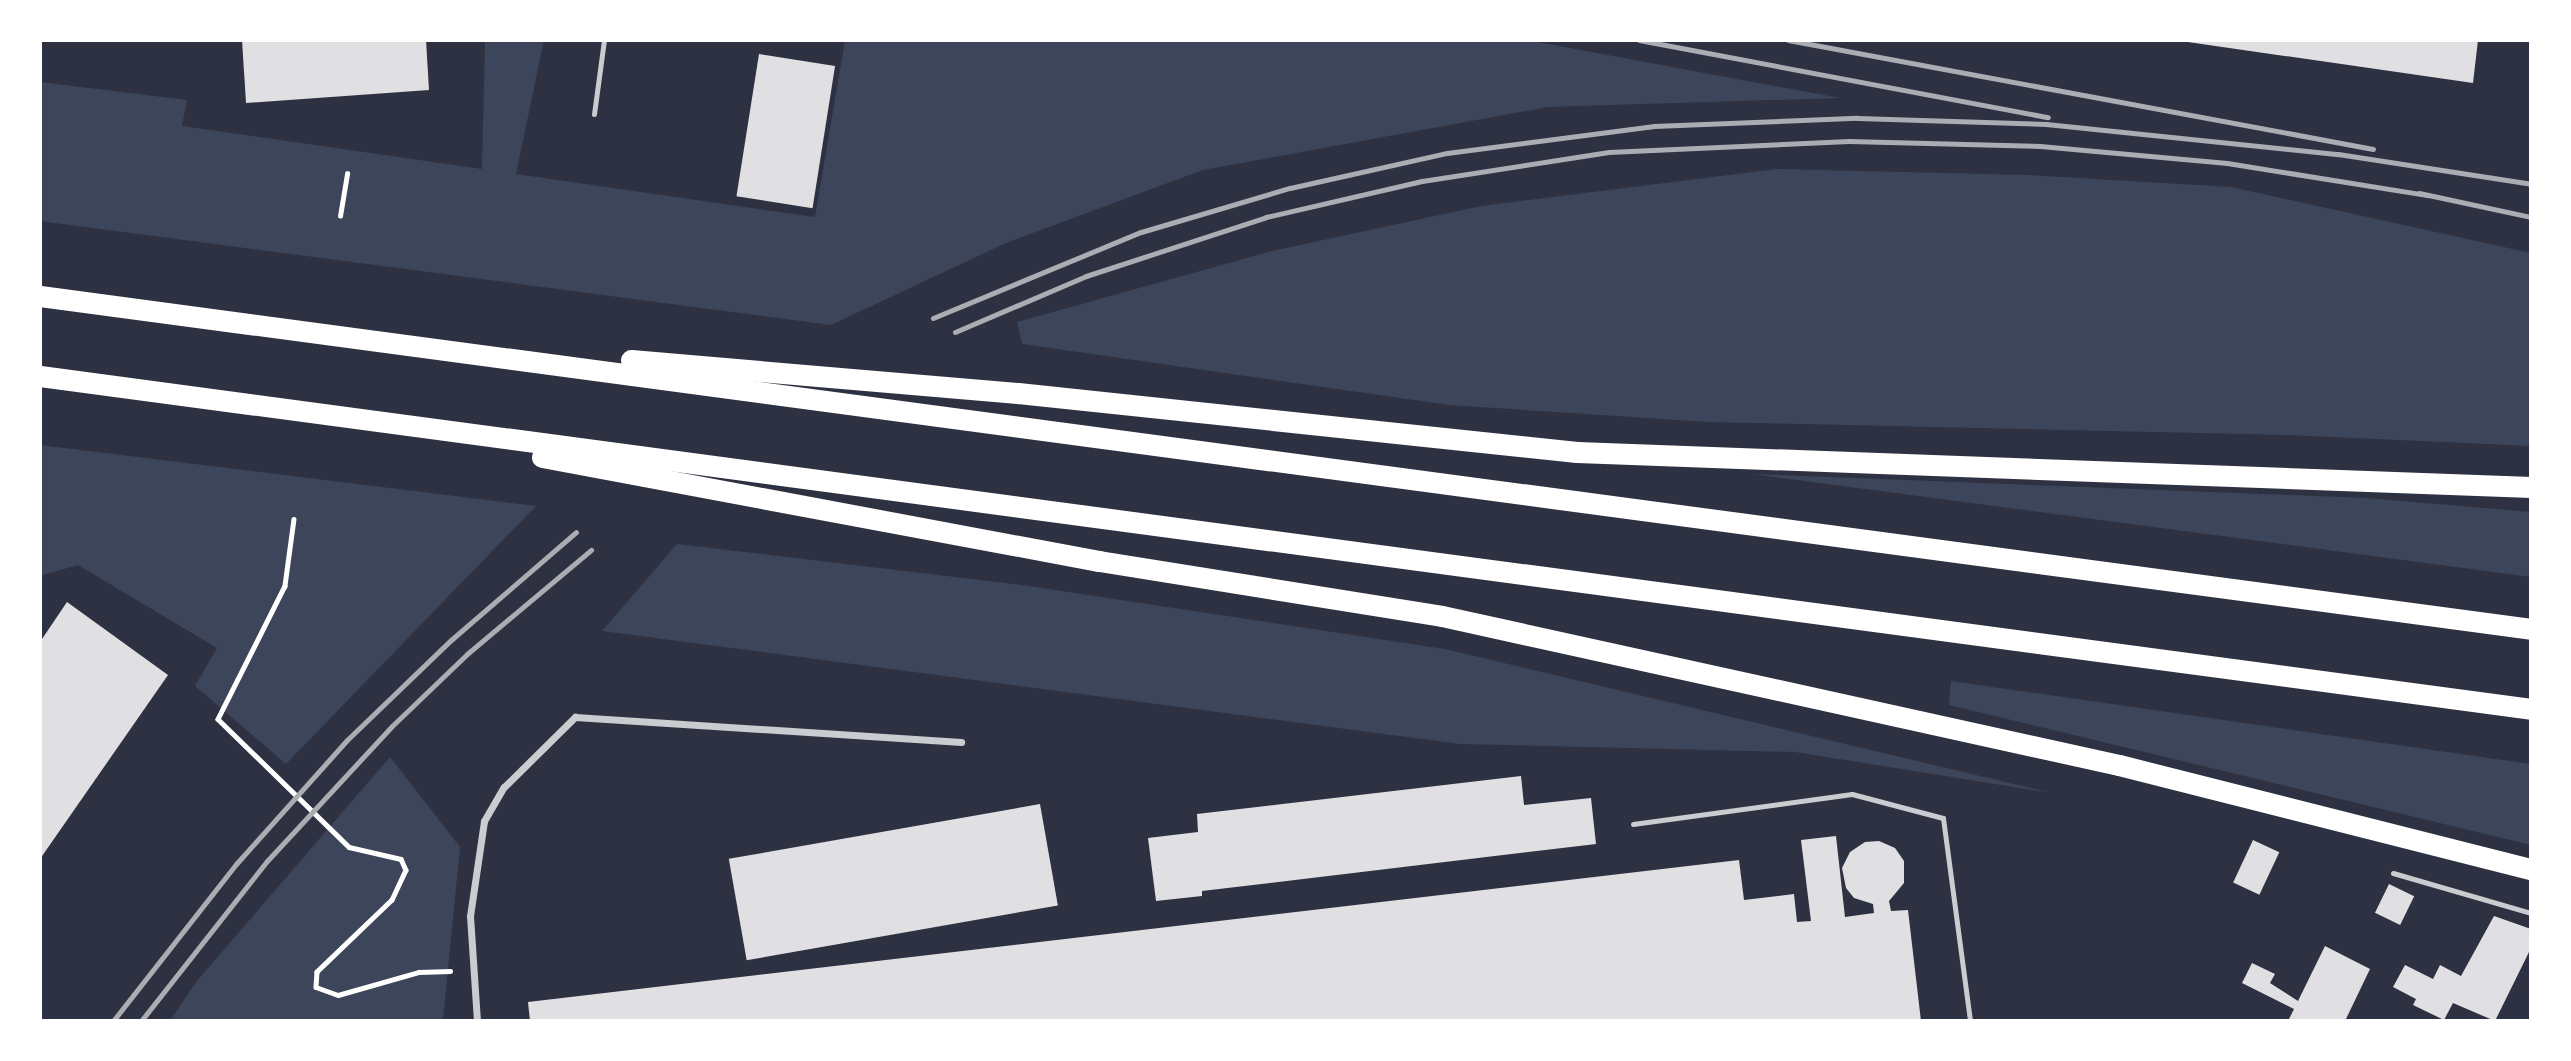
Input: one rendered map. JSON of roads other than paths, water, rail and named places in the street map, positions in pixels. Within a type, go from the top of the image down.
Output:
[{"type":"highway","points":[[44,296],[2531,629]]},
{"type":"highway","points":[[349,336],[923,385],[1577,452],[2531,487]]},
{"type":"highway","points":[[43,376],[2531,709]]},
{"type":"highway","points":[[338,416],[742,496],[1456,619],[2119,765],[2528,870]]},
{"type":"street","points":[[477,1021],[471,893],[484,821],[504,786],[575,717],[961,742]]},
{"type":"lane","points":[[594,114],[604,40]]},
{"type":"lane","points":[[1633,824],[1852,794],[1943,818],[1970,1021]]},
{"type":"lane","points":[[2393,873],[2531,913]]},
{"type":"railway","points":[[1639,40],[2048,117]]},
{"type":"railway","points":[[1788,40],[2373,149]]},
{"type":"railway","points":[[933,318],[1141,232],[1290,188],[1447,153],[1654,126],[1857,118],[2046,124],[2338,154],[2531,184]]},
{"type":"railway","points":[[955,332],[1086,276],[1266,217],[1422,181],[1609,152],[1849,141],[2040,146],[2227,163],[2427,195]]},
{"type":"railway","points":[[2419,193],[2531,217]]},
{"type":"railway","points":[[113,1021],[237,863],[347,740],[451,640],[576,532]]},
{"type":"railway","points":[[141,1021],[267,861],[392,726],[467,654],[591,550]]}]
